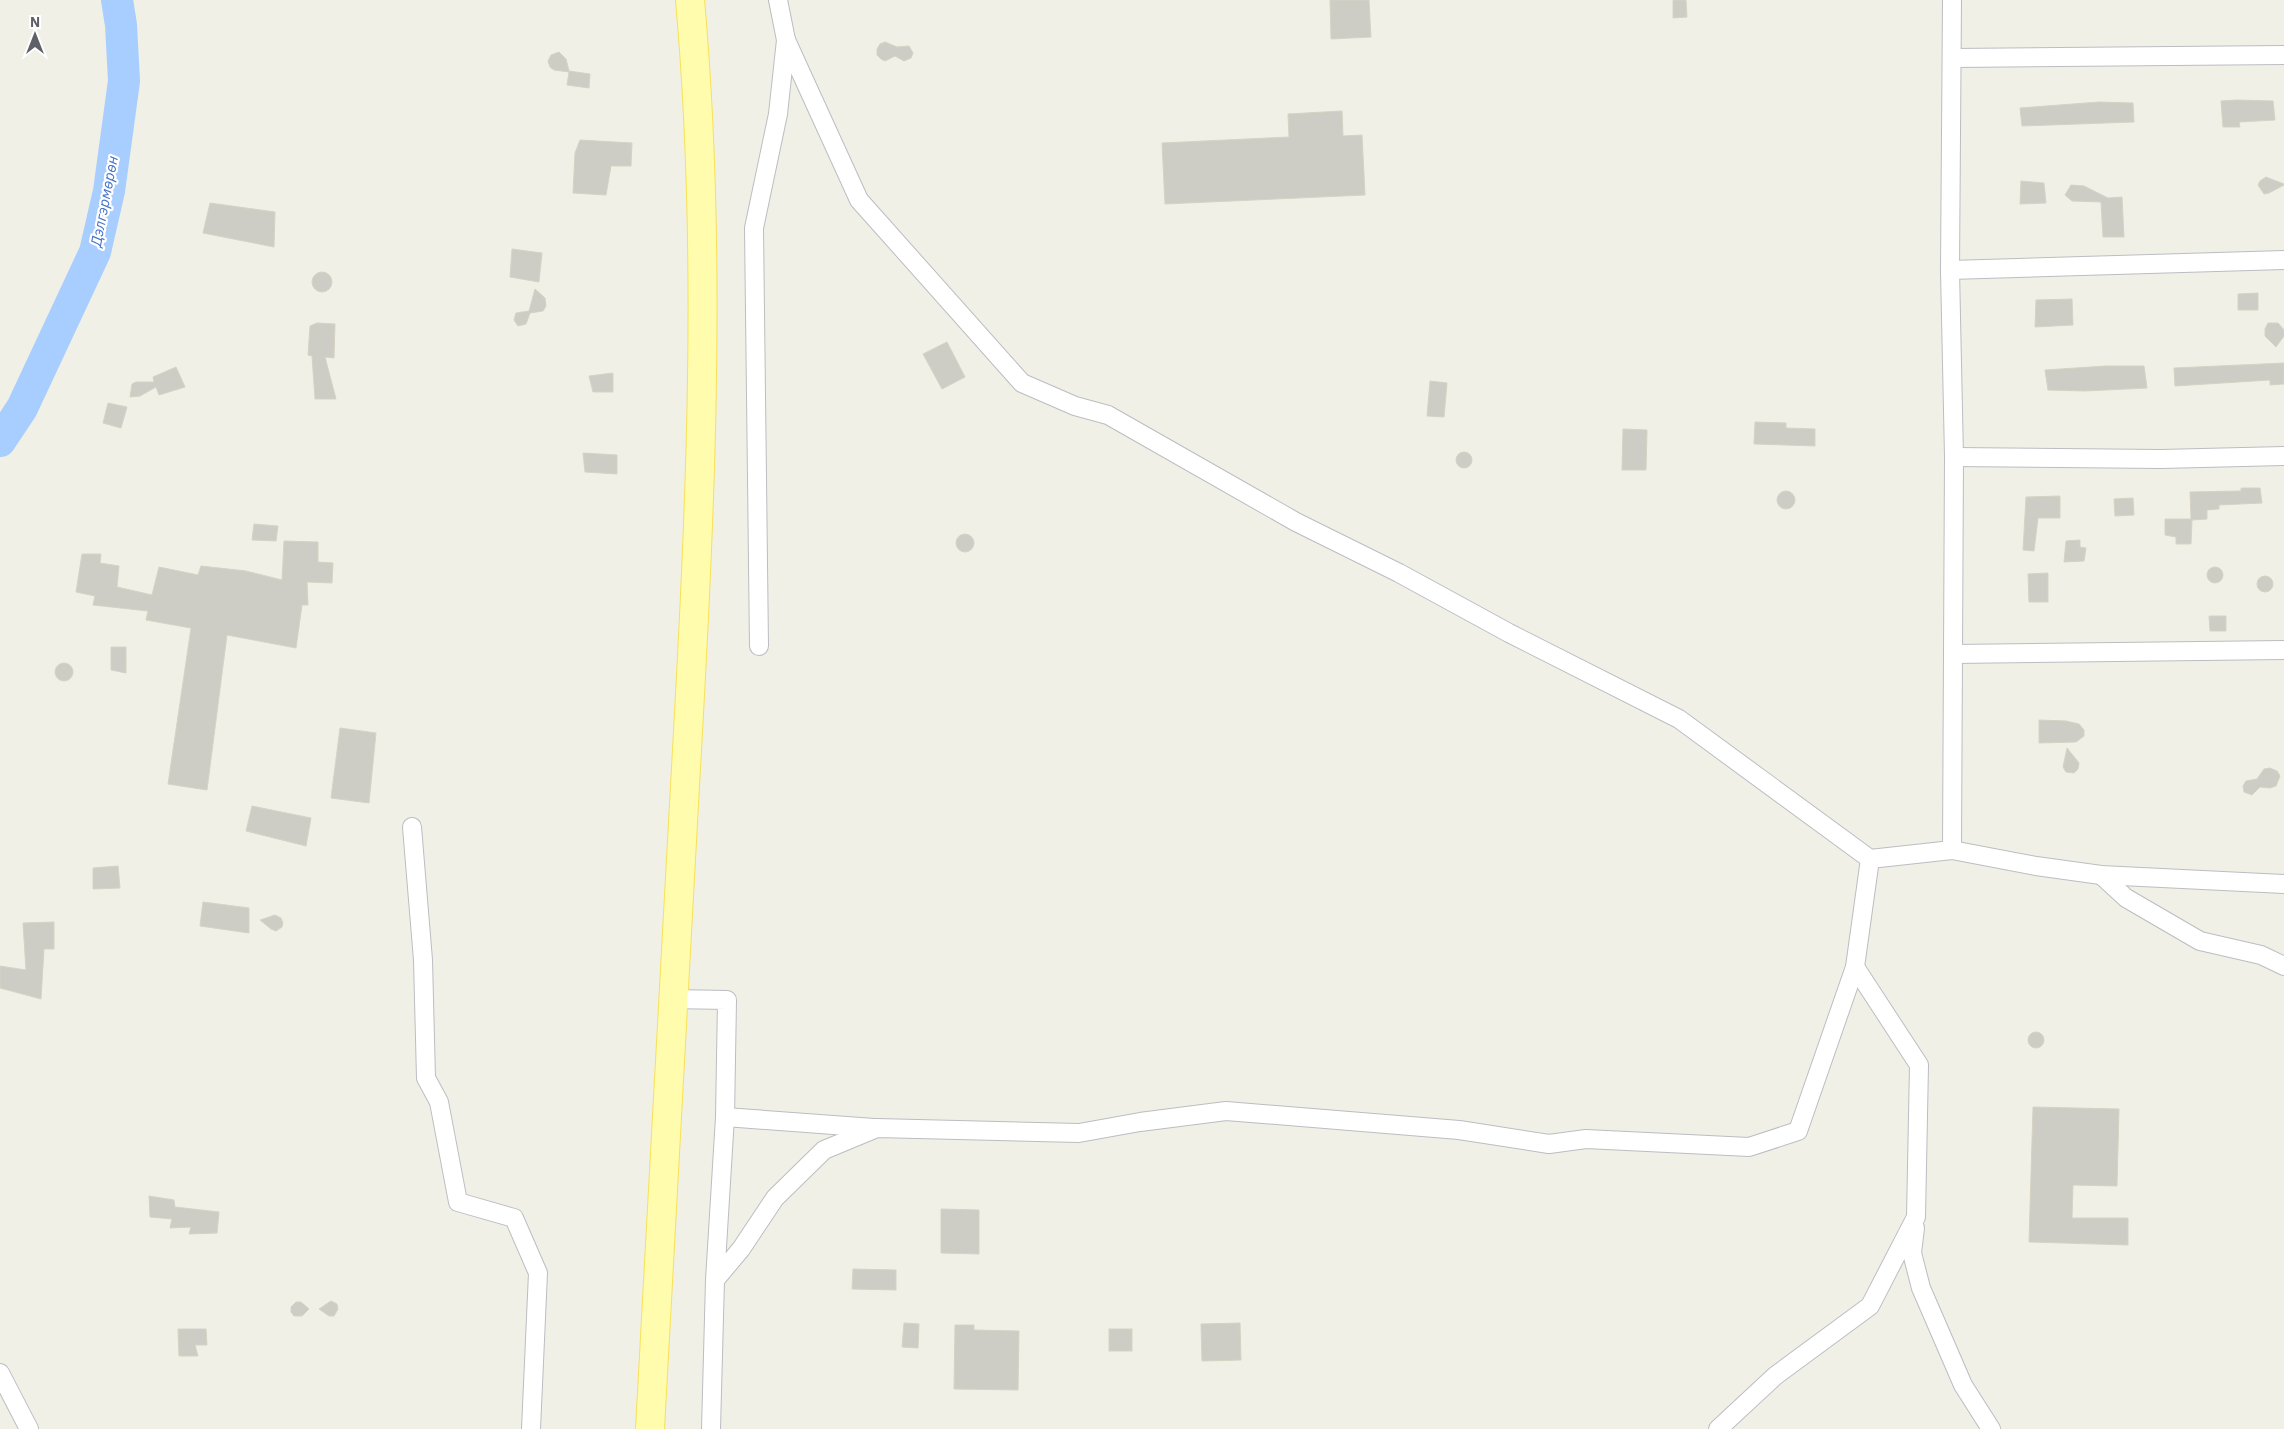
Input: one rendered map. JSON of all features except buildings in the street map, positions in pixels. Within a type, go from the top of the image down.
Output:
[{"type":"main road","points":[[650,1429],[672,999],[696,592],[703,397],[703,198],[690,0]]},
{"type":"street","points":[[778,0],[786,40],[859,200],[1022,383],[1075,406],[1108,415],[1296,522],[1399,572],[1510,633],[1679,719],[1870,859],[1952,850],[2036,866],[2101,875],[2284,884]]},
{"type":"street","points":[[1952,0],[1950,270],[1954,457],[1952,850]]},
{"type":"street","points":[[759,646],[754,228],[778,114],[786,40]]},
{"type":"street","points":[[1953,58],[2284,55]]},
{"type":"street","points":[[1950,270],[2284,260]]},
{"type":"street","points":[[1954,457],[2161,459],[2284,456]]},
{"type":"street","points":[[1953,654],[2284,650]]},
{"type":"street","points":[[412,827],[423,960],[426,1078],[439,1102],[458,1202],[514,1218],[538,1273],[531,1429]]},
{"type":"street","points":[[725,1117],[877,1128],[1079,1133],[1140,1122],[1226,1111],[1459,1130],[1549,1144],[1586,1139],[1749,1147],[1798,1131],[1855,967],[1870,859]]},
{"type":"street","points":[[2101,875],[2126,898],[2200,941],[2261,955],[2284,966]]},
{"type":"street","points":[[1855,967],[1919,1065],[1916,1217],[1912,1253],[1921,1288],[1963,1385],[1991,1429]]},
{"type":"street","points":[[672,999],[726,1000],[725,1117],[715,1280],[711,1429]]},
{"type":"street","points":[[715,1280],[741,1249],[775,1198],[824,1150],[877,1128]]},
{"type":"street","points":[[1718,1429],[1776,1376],[1870,1306],[1916,1217]]},
{"type":"street","points":[[0,1373],[29,1429]]},
{"type":"waterway","name":"Дэлгэрмөрөн","points":[[0,441],[22,408],[95,252],[109,191],[124,81],[121,25],[117,0]]}]
